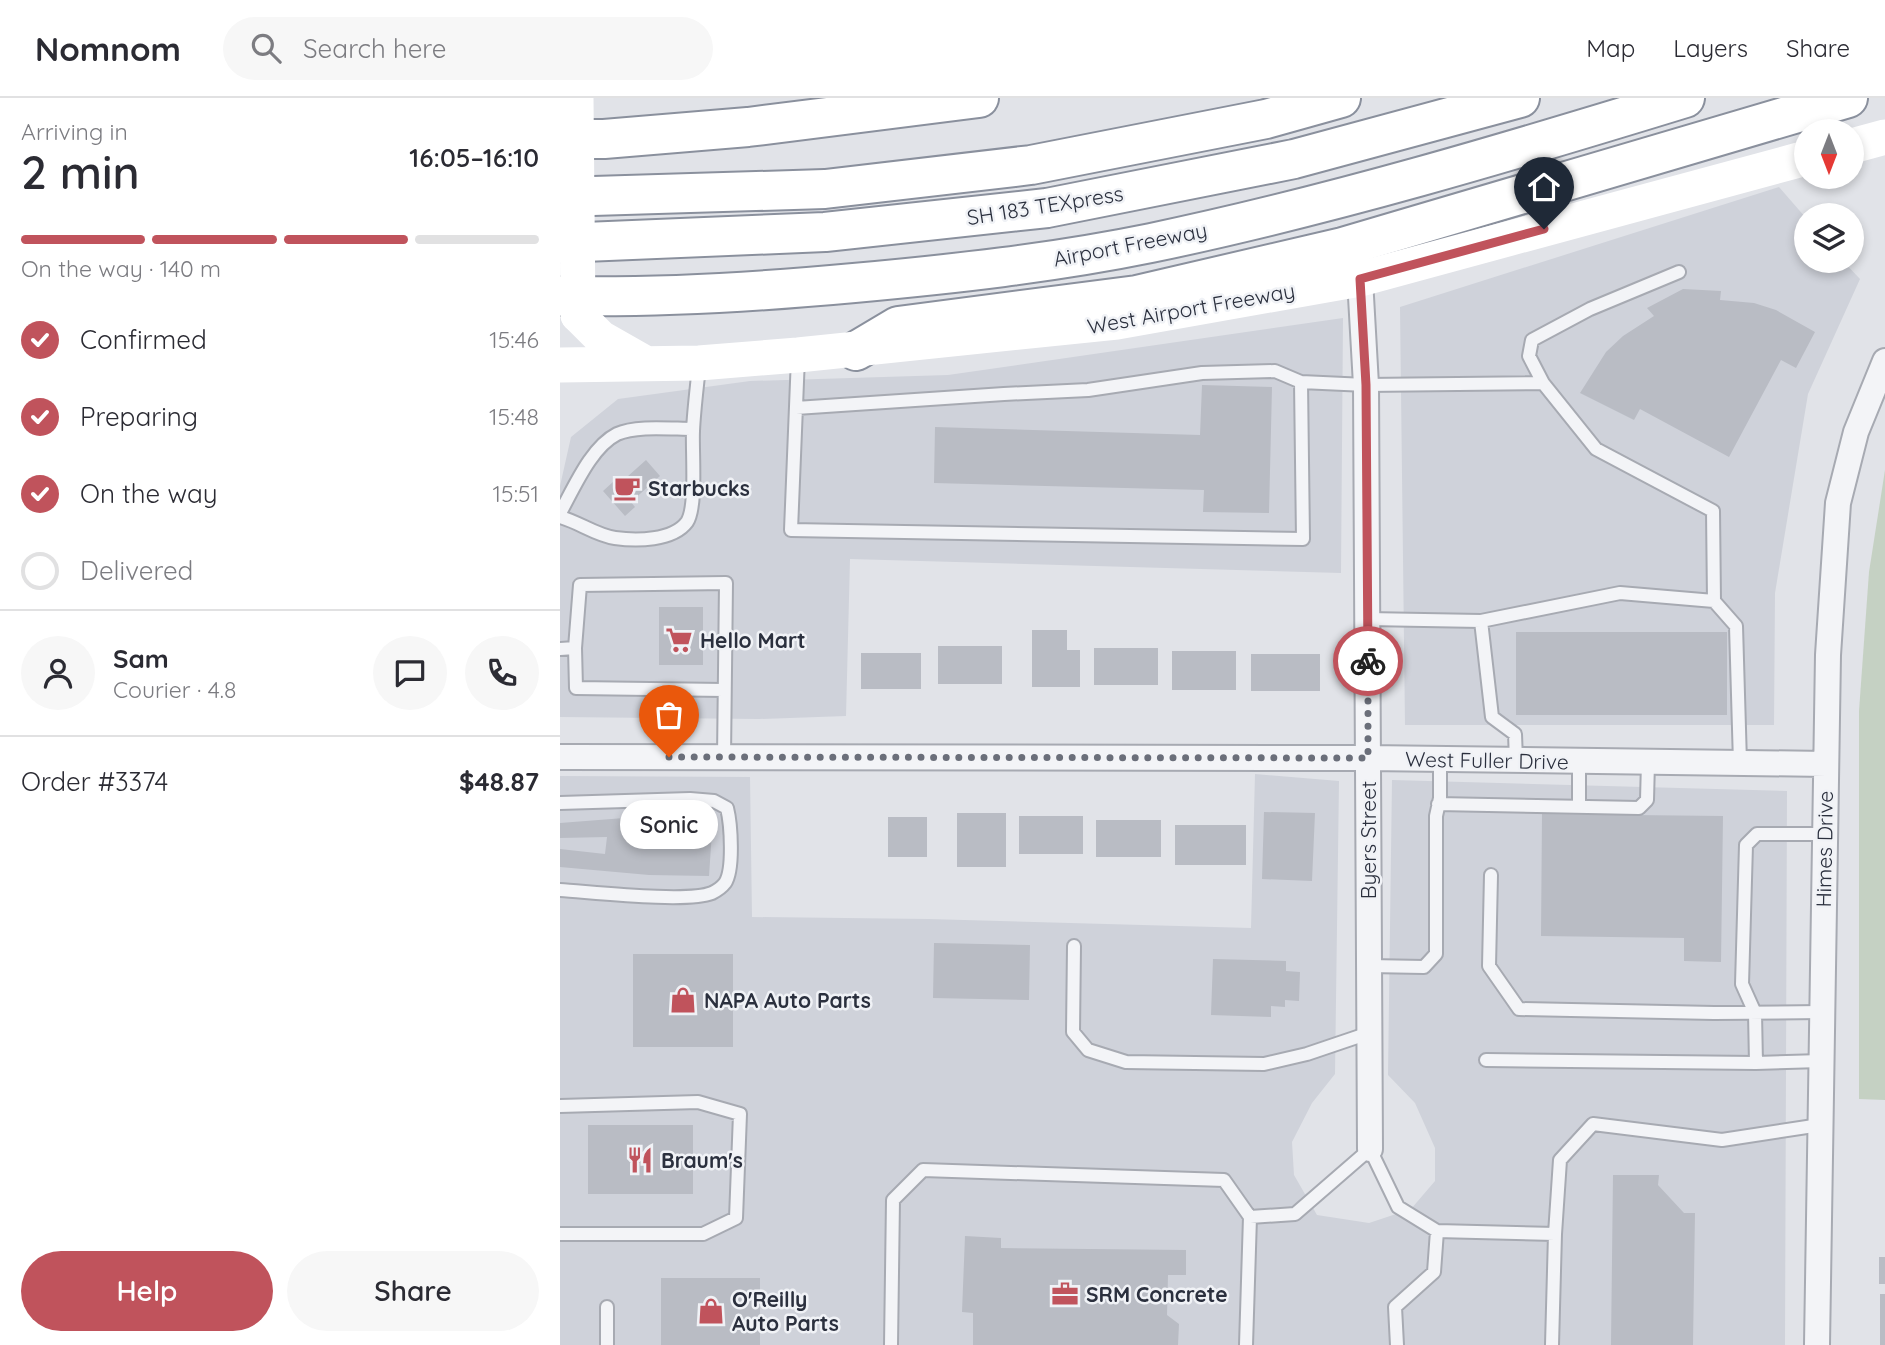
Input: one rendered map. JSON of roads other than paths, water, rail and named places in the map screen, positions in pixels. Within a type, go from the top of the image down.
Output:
[{"type":"highway","points":[[560,139],[604,139],[748,127],[979,98]]},
{"type":"highway","name":"SH 183 TEXpress","points":[[560,197],[825,189],[1031,165],[1266,119],[1341,98]]},
{"type":"highway","name":"SH 183 TEXpress","points":[[560,243],[825,232],[1047,208],[1294,159],[1520,98]]},
{"type":"highway","name":"Airport Freeway","points":[[569,305],[610,297],[785,289],[970,273],[1149,243],[1327,202],[1685,98]]},
{"type":"highway","points":[[856,351],[898,326],[1137,295],[1343,247],[1848,98]]},
{"type":"highway","points":[[1047,208],[1499,153]]},
{"type":"main road","points":[[576,98],[569,305],[601,338],[647,364]]},
{"type":"main road","name":"West Airport Freeway","points":[[560,365],[699,363],[856,351],[1117,323],[1360,279],[1794,161]]},
{"type":"street","name":"Byers Street","points":[[1360,279],[1366,385],[1370,1150]]},
{"type":"street","name":"Himes Drive","points":[[1817,1345],[1828,655],[1838,503],[1856,432],[1885,360]]},
{"type":"street","name":"West Fuller Drive","points":[[560,757],[1368,758],[1826,764]]},
{"type":"lane","points":[[1679,272],[1590,309],[1532,340],[1529,356],[1543,383],[1595,449],[1713,511],[1714,601],[1736,626],[1740,763]]},
{"type":"lane","points":[[799,355],[792,530],[1303,539],[1301,382]]},
{"type":"lane","points":[[693,429],[644,429],[617,434],[593,455],[560,515],[593,532],[615,538],[646,539],[669,534],[685,524],[692,512],[693,429],[699,363]]},
{"type":"lane","points":[[796,408],[1088,390],[1202,373],[1275,371],[1301,382],[1366,385],[1543,383]]},
{"type":"lane","points":[[724,690],[576,688],[575,648],[580,585],[726,583],[724,757]]},
{"type":"lane","points":[[1367,619],[1482,621],[1620,593],[1714,601]]},
{"type":"lane","points":[[1482,621],[1492,717],[1515,734],[1516,760]]},
{"type":"lane","points":[[560,649],[575,648]]},
{"type":"lane","points":[[1369,966],[1424,967],[1436,954],[1436,816],[1440,759]]},
{"type":"lane","points":[[1578,807],[1579,761]]},
{"type":"lane","points":[[1438,804],[1639,808],[1647,800],[1648,762]]},
{"type":"lane","points":[[560,803],[690,799],[714,801],[727,808],[730,823],[729,874],[724,885],[711,893],[677,896],[560,890]]},
{"type":"lane","points":[[1756,1063],[1755,1013],[1742,984],[1746,845],[1757,834],[1825,834]]},
{"type":"lane","points":[[1491,875],[1489,966],[1518,1009],[1822,1012]]},
{"type":"lane","points":[[1074,946],[1073,1032],[1088,1050],[1126,1062],[1264,1064],[1307,1054],[1369,1033]]},
{"type":"lane","points":[[1486,1060],[1756,1063],[1821,1061]]},
{"type":"lane","points":[[560,1106],[698,1102],[740,1114],[736,1217],[703,1234],[560,1234]]},
{"type":"lane","points":[[1552,1345],[1560,1160],[1593,1124],[1722,1140],[1820,1125]]},
{"type":"lane","points":[[1250,1217],[1295,1214],[1370,1150],[1398,1207],[1437,1231],[1555,1234]]},
{"type":"lane","points":[[891,1345],[893,1200],[923,1170],[1224,1180],[1250,1217],[1246,1345]]},
{"type":"lane","points":[[1396,1345],[1395,1307],[1434,1272],[1437,1231]]},
{"type":"lane","points":[[607,1307],[607,1345]]},
{"type":"place","name":"Starbucks","points":[[627,488]]},
{"type":"place","name":"Hello Mart","points":[[679,640]]},
{"type":"place","name":"Sonic","points":[[669,757]]},
{"type":"place","name":"NAPA Auto Parts","points":[[683,1000]]},
{"type":"place","name":"Braum's","points":[[640,1160]]},
{"type":"place","name":"SRM Concrete","points":[[1065,1294]]},
{"type":"place","name":"O'Reilly Auto Parts","points":[[711,1311]]}]
